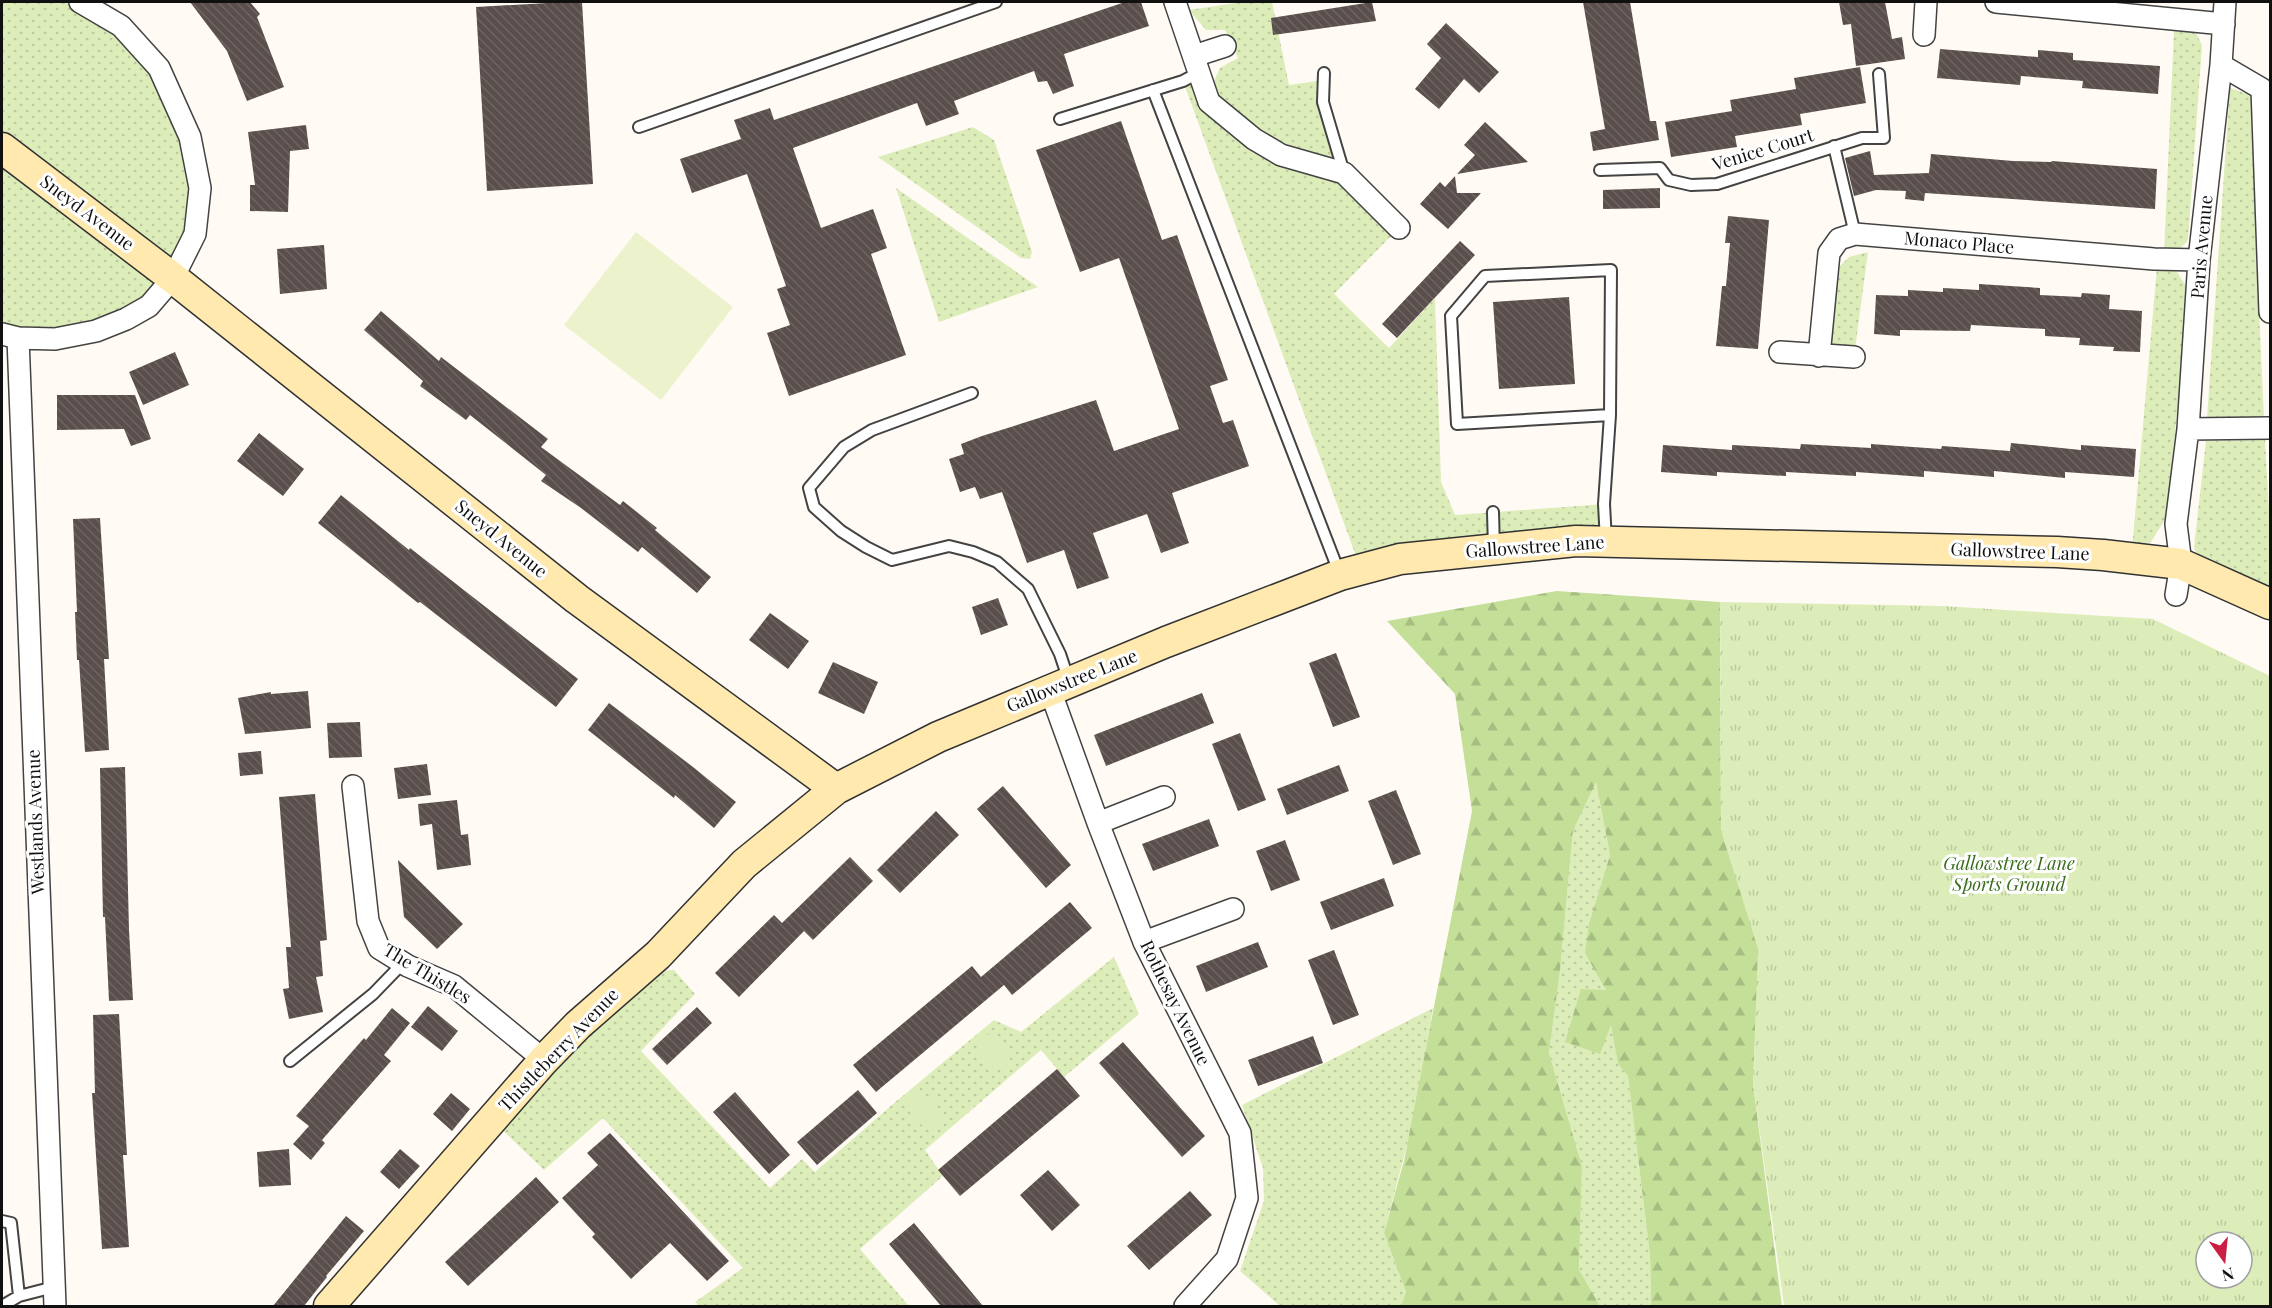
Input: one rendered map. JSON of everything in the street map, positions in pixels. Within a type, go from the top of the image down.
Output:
[{"type":"street","points":[[10,336],[55,339],[96,331],[126,320],[149,306],[173,278],[195,234],[200,188],[190,136],[159,68],[121,26],[80,2]]},
{"type":"street","points":[[1175,2],[1209,102],[1254,139],[1281,155],[1344,173],[1399,228]]},
{"type":"street","points":[[1924,35],[1926,2]]},
{"type":"street","points":[[1996,2],[2224,24]]},
{"type":"street","name":"Paris Avenue","points":[[2176,596],[2181,564],[2176,524],[2188,429],[2199,260],[2221,65],[2225,2]]},
{"type":"street","points":[[1197,64],[1225,46]]},
{"type":"street","points":[[2221,65],[2262,89],[2271,312]]},
{"type":"street","name":"Sneyd Avenue","points":[[2,148],[173,278],[577,599],[836,789]]},
{"type":"street","points":[[1819,356],[1830,253],[1839,239],[1855,234]]},
{"type":"street","name":"Monaco Place","points":[[1855,234],[2154,259],[2199,260]]},
{"type":"street","name":"Westlands Avenue","points":[[10,336],[54,1297]]},
{"type":"street","points":[[1779,352],[1854,357]]},
{"type":"street","points":[[2188,429],[2271,428]]},
{"type":"street","name":"Gallowstree Lane","points":[[836,789],[938,736],[1060,686],[1340,575],[1400,559],[1576,540],[2057,552],[2181,564],[2271,604]]},
{"type":"street","name":"Rothesay Avenue","points":[[1060,686],[1098,823],[1144,942],[1240,1133],[1247,1198],[1227,1259],[1185,1306]]},
{"type":"street","name":"The Thistles","points":[[353,786],[368,921],[379,948],[403,963],[454,986],[544,1060]]},
{"type":"street","name":"Thistleberry Avenue","points":[[330,1306],[544,1060],[586,1018],[658,955],[744,864],[836,789]]},
{"type":"street","points":[[1098,823],[1164,797]]},
{"type":"street","points":[[1144,942],[1233,909]]},
{"type":"lane","points":[[639,127],[996,2]]},
{"type":"lane","points":[[1060,119],[1183,81],[1197,64]]},
{"type":"lane","points":[[1324,73],[1323,102],[1344,173]]},
{"type":"lane","name":"Venice Court","points":[[1600,170],[1660,168],[1670,180],[1691,185],[1717,184],[1862,138],[1884,138],[1879,74]]},
{"type":"lane","points":[[1152,90],[1340,575]]},
{"type":"lane","name":"Venice Court","points":[[1834,146],[1855,234]]},
{"type":"lane","points":[[1606,541],[1604,504],[1610,415],[1611,270],[1485,276],[1451,316],[1457,424],[1610,415]]},
{"type":"lane","points":[[972,393],[872,430],[844,447],[809,488],[814,507],[841,531],[866,548],[892,560],[949,546],[973,552],[997,562],[1028,589],[1060,654],[1060,686]]},
{"type":"lane","points":[[1493,512],[1494,549]]},
{"type":"lane","points":[[290,1061],[373,994],[403,963]]},
{"type":"lane","points":[[2,1221],[11,1223],[20,1296]]},
{"type":"lane","points":[[2,1306],[20,1296],[54,1297]]},
{"type":"green space","points":[[2,2],[80,2],[159,68],[200,188],[173,278],[96,331],[2,334]]},
{"type":"green space","points":[[1242,2],[1272,2],[1289,85],[1324,80],[1342,166],[1288,150],[1221,105],[1214,81],[1220,68],[1238,58],[1225,30],[1206,30],[1189,10]]},
{"type":"green space","points":[[2174,30],[2196,33],[2202,45],[2188,240],[2182,247],[2164,253]]},
{"type":"green space","points":[[1200,72],[1209,102],[1254,139],[1344,173],[1399,228],[1334,294],[1389,348],[1435,298],[1441,482],[1455,515],[1604,504],[1606,541],[1361,570],[1183,81]]},
{"type":"green space","points":[[2230,88],[2253,96],[2264,418],[2207,418]]},
{"type":"green space","points":[[973,127],[994,140],[1032,252],[1030,259],[1021,258],[878,157]]},
{"type":"green space","points":[[896,188],[1038,287],[939,322]]},
{"type":"green space","points":[[636,232],[733,307],[661,400],[564,325]]},
{"type":"green space","points":[[1868,252],[1854,357],[1827,356],[1840,266],[1849,257]]},
{"type":"green space","points":[[2157,267],[2177,272],[2186,286],[2179,394],[2166,518],[2151,542],[2132,549]]},
{"type":"green space","points":[[2265,440],[2270,527],[2270,594],[2199,561],[2194,547],[2206,441]]},
{"type":"green space","points":[[1557,591],[1720,602],[1721,830],[1759,949],[1753,1084],[1782,1306],[1651,1306],[1650,1255],[1628,1076],[1618,1064],[1611,1025],[1600,1054],[1565,1042],[1581,989],[1606,990],[1585,953],[1589,923],[1610,855],[1596,782],[1573,831],[1560,971],[1549,1053],[1582,1166],[1579,1270],[1600,1306],[1401,1306],[1406,1292],[1384,1233],[1404,1161],[1472,811],[1455,694],[1387,621]]},
{"type":"green space","name":"Gallowstree Lane Sports Ground","points":[[1720,602],[1943,606],[2153,619],[2270,676],[2270,1306],[1784,1306],[1753,1084],[1758,949],[1721,830]]},
{"type":"green space","points":[[1596,781],[1610,855],[1589,923],[1606,991],[1618,1064],[1628,1076],[1650,1255],[1651,1306],[1600,1306],[1579,1271],[1582,1166],[1549,1053],[1560,971],[1573,831]]},
{"type":"green space","points":[[1114,957],[1139,1014],[1064,1077],[1041,1050],[925,1150],[943,1176],[860,1249],[909,1306],[699,1306],[695,1302],[743,1268],[603,1118],[544,1170],[492,1120],[637,971],[674,970],[695,994],[641,1051],[770,1188],[802,1159],[815,1172],[994,1020],[1021,1032]]},
{"type":"green space","points":[[1433,1008],[1413,1122],[1384,1233],[1406,1292],[1401,1306],[1280,1306],[1240,1271],[1264,1201],[1263,1168],[1242,1105]]},
{"type":"green space","points":[[986,1034],[1004,1043],[1012,1064],[1003,1072],[982,1060],[976,1043]]},
{"type":"green space","points":[[916,1090],[936,1101],[943,1123],[934,1130],[913,1121],[906,1099]]},
{"type":"building","points":[[190,2],[250,2],[260,14],[257,17],[284,87],[247,101],[227,51]]},
{"type":"building","points":[[582,2],[593,184],[487,191],[476,7]]},
{"type":"building","points":[[1125,2],[1141,2],[1149,26],[1064,54],[1074,86],[1053,94],[1047,81],[1038,82],[1034,71],[954,101],[959,114],[926,126],[917,103],[793,148],[821,228],[873,209],[887,248],[871,254],[906,355],[789,396],[767,333],[790,325],[777,289],[786,286],[747,174],[692,193],[680,159],[741,139],[734,120],[770,108],[774,120]]},
{"type":"building","points":[[1372,2],[1376,21],[1273,35],[1271,18]]},
{"type":"building","points":[[1583,2],[1630,2],[1650,121],[1656,121],[1659,140],[1593,151],[1590,132],[1605,129]]},
{"type":"building","points":[[1839,2],[1885,2],[1892,39],[1902,37],[1905,59],[1856,66],[1851,24],[1843,25]]},
{"type":"building","points":[[1446,23],[1499,72],[1479,93],[1464,79],[1439,109],[1415,89],[1441,58],[1427,44]]},
{"type":"building","points":[[1940,49],[2038,57],[2038,50],[2073,53],[2073,60],[2160,66],[2158,94],[2082,88],[2083,81],[2021,76],[2020,85],[1937,78]]},
{"type":"building","points":[[1860,67],[1866,103],[1800,114],[1802,125],[1735,136],[1737,147],[1671,157],[1665,122],[1732,111],[1730,100],[1796,89],[1794,78]]},
{"type":"building","points":[[1121,121],[1162,240],[1177,235],[1228,380],[1210,386],[1223,423],[1233,420],[1249,466],[1172,493],[1189,543],[1161,553],[1147,514],[1093,533],[1109,578],[1077,589],[1064,550],[1027,563],[1002,492],[980,499],[975,487],[960,492],[949,459],[964,454],[961,444],[1096,400],[1114,451],[1179,429],[1119,258],[1080,272],[1036,150]]},
{"type":"building","points":[[1485,122],[1528,162],[1457,174],[1475,155],[1464,145]]},
{"type":"building","points":[[306,125],[309,149],[290,151],[288,212],[250,211],[250,185],[255,185],[248,132]]},
{"type":"building","points":[[1870,151],[1874,175],[1929,173],[1931,154],[2157,169],[2155,209],[1925,193],[1924,201],[1905,199],[1906,191],[1876,190],[1854,196],[1845,158]]},
{"type":"building","points":[[1455,176],[1457,193],[1481,193],[1448,229],[1420,204],[1440,182],[1445,187]]},
{"type":"building","points":[[1660,188],[1660,208],[1603,209],[1603,190]]},
{"type":"building","points":[[1728,216],[1769,220],[1758,349],[1716,346],[1722,286],[1726,286],[1730,243],[1725,243]]},
{"type":"building","points":[[1460,241],[1475,255],[1397,338],[1382,324]]},
{"type":"building","points":[[324,245],[327,289],[280,294],[277,249]]},
{"type":"building","points":[[1979,284],[2040,288],[2040,295],[2081,297],[2082,293],[2110,295],[2109,309],[2142,311],[2140,352],[2113,351],[2114,347],[2079,345],[2080,338],[2045,336],[2045,329],[1971,325],[1970,331],[1900,330],[1900,336],[1874,334],[1876,295],[1908,296],[1908,290],[1943,292],[1943,288],[1979,290]]},
{"type":"building","points":[[1569,297],[1575,384],[1499,389],[1493,302]]},
{"type":"building","points":[[381,311],[439,361],[441,357],[548,439],[541,447],[620,505],[623,501],[711,577],[697,593],[642,547],[638,552],[581,508],[541,481],[546,475],[470,415],[466,420],[420,386],[423,381],[364,330]]},
{"type":"building","points":[[175,352],[189,385],[143,405],[129,372]]},
{"type":"building","points":[[57,395],[135,395],[151,439],[131,446],[124,429],[57,430]]},
{"type":"building","points":[[259,433],[304,469],[283,496],[237,461]]},
{"type":"building","points":[[2011,443],[2081,450],[2081,445],[2136,449],[2134,477],[2065,472],[2065,478],[1994,471],[1994,477],[1924,471],[1924,477],[1856,472],[1856,476],[1786,472],[1786,476],[1717,472],[1717,476],[1661,472],[1663,445],[1732,450],[1732,445],[1800,449],[1801,444],[1871,448],[1871,444],[2010,451]]},
{"type":"building","points":[[341,495],[578,679],[556,707],[420,602],[418,603],[318,523]]},
{"type":"building","points":[[100,518],[109,659],[104,659],[109,750],[85,752],[79,660],[77,660],[73,519]]},
{"type":"building","points":[[998,598],[1008,625],[981,635],[972,607]]},
{"type":"building","points":[[770,613],[809,641],[788,669],[749,640]]},
{"type":"building","points":[[1336,653],[1360,717],[1333,727],[1309,663]]},
{"type":"building","points":[[833,662],[878,682],[864,714],[818,693]]},
{"type":"building","points":[[308,691],[311,728],[245,734],[238,698],[271,692],[271,694]]},
{"type":"building","points":[[1202,693],[1214,723],[1106,766],[1094,735]]},
{"type":"building","points":[[609,703],[736,802],[714,828],[675,795],[674,798],[588,730]]},
{"type":"building","points":[[360,722],[362,757],[329,758],[327,723]]},
{"type":"building","points":[[1240,733],[1266,800],[1238,811],[1212,744]]},
{"type":"building","points":[[261,751],[263,774],[240,776],[238,753]]},
{"type":"building","points":[[427,764],[431,795],[398,799],[394,768]]},
{"type":"building","points":[[1339,765],[1349,791],[1287,815],[1277,789]]},
{"type":"building","points":[[125,767],[133,1000],[109,1001],[105,917],[103,917],[100,768]]},
{"type":"building","points":[[1003,786],[1071,865],[1046,888],[977,809]]},
{"type":"building","points":[[1396,790],[1421,854],[1393,865],[1368,801]]},
{"type":"building","points":[[315,794],[327,940],[320,941],[323,976],[316,977],[323,1012],[289,1019],[283,989],[289,988],[286,947],[291,947],[279,797]]},
{"type":"building","points":[[457,800],[461,835],[468,834],[471,865],[437,870],[432,824],[420,826],[418,804]]},
{"type":"building","points":[[936,811],[959,835],[900,893],[877,870]]},
{"type":"building","points":[[1209,819],[1219,846],[1153,871],[1142,844]]},
{"type":"building","points":[[1285,840],[1300,880],[1271,891],[1256,851]]},
{"type":"building","points":[[850,857],[873,881],[813,940],[804,931],[739,997],[715,973],[774,915],[782,923]]},
{"type":"building","points":[[398,860],[463,924],[437,949],[404,917]]},
{"type":"building","points":[[1384,878],[1394,906],[1331,930],[1320,902]]},
{"type":"building","points":[[1070,902],[1092,928],[1012,995],[1004,985],[876,1092],[853,1065],[972,966],[981,977]]},
{"type":"building","points":[[1258,942],[1268,967],[1206,992],[1196,966]]},
{"type":"building","points":[[1334,950],[1359,1015],[1333,1025],[1308,960]]},
{"type":"building","points":[[428,1006],[458,1031],[442,1051],[411,1027]]},
{"type":"building","points":[[697,1007],[712,1023],[667,1065],[652,1049]]},
{"type":"building","points":[[392,1008],[410,1023],[384,1055],[391,1061],[322,1140],[325,1143],[311,1160],[293,1144],[309,1126],[296,1116],[364,1038],[366,1040]]},
{"type":"building","points":[[119,1014],[127,1155],[123,1155],[129,1247],[102,1249],[92,1093],[95,1093],[93,1015]]},
{"type":"building","points":[[1313,1036],[1323,1063],[1258,1086],[1248,1060]]},
{"type":"building","points":[[1123,1042],[1205,1136],[1182,1157],[1099,1063]]},
{"type":"building","points":[[1057,1069],[1080,1096],[960,1196],[938,1170]]},
{"type":"building","points":[[858,1090],[877,1113],[817,1165],[797,1142]]},
{"type":"building","points":[[735,1092],[790,1155],[769,1174],[713,1112]]},
{"type":"building","points":[[451,1093],[470,1109],[452,1131],[433,1114]]},
{"type":"building","points":[[610,1133],[729,1261],[707,1281],[670,1243],[631,1279],[592,1237],[595,1234],[562,1198],[598,1165],[587,1153]]},
{"type":"building","points":[[289,1149],[291,1185],[259,1187],[257,1152]]},
{"type":"building","points":[[400,1149],[420,1166],[399,1189],[380,1172]]},
{"type":"building","points":[[1048,1170],[1080,1205],[1052,1231],[1020,1195]]},
{"type":"building","points":[[536,1177],[559,1202],[468,1286],[445,1262]]},
{"type":"building","points":[[1190,1191],[1212,1215],[1149,1270],[1127,1246]]},
{"type":"building","points":[[346,1216],[364,1231],[304,1306],[273,1306]]},
{"type":"building","points":[[914,1223],[983,1306],[941,1306],[889,1244]]}]
